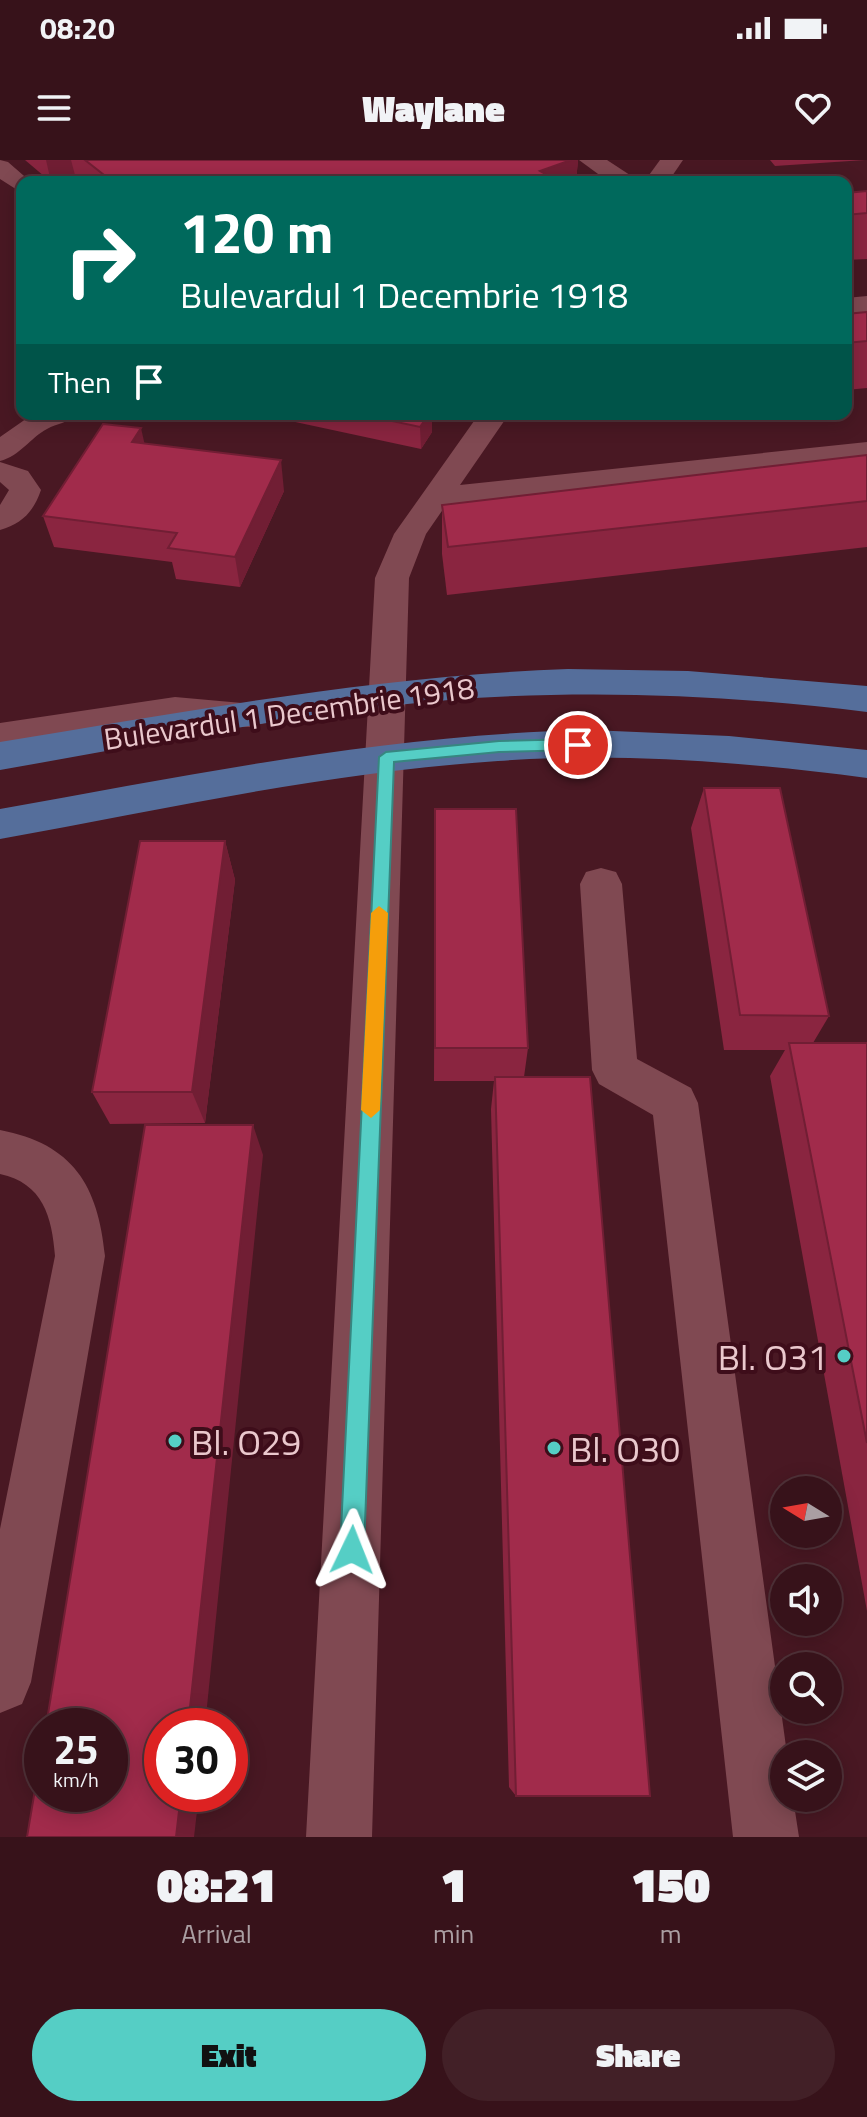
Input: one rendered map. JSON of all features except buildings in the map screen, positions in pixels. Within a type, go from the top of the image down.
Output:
[{"type":"main road","name":"Bulevardul 1 Decembrie 1918","points":[[0,756],[387,694],[490,685],[645,683],[755,687],[867,699]]},
{"type":"main road","name":"Bulevardul 1 Decembrie 1918","points":[[0,824],[386,757],[499,747],[578,745],[714,749],[867,764]]},
{"type":"street","points":[[590,160],[619,176]]},
{"type":"street","points":[[0,167],[16,181]]},
{"type":"street","points":[[1,520],[20,505],[25,490],[3,465],[46,420]]},
{"type":"street","points":[[339,1837],[392,578],[410,534],[490,420]]},
{"type":"street","points":[[436,497],[867,451]]},
{"type":"street","points":[[0,736],[175,710],[257,715]]},
{"type":"street","points":[[601,884],[615,1070],[675,1103],[766,1837]]},
{"type":"street","points":[[0,1152],[16,1154],[47,1171],[61,1185],[73,1205],[80,1256],[0,1682]]},
{"type":"slow traffic","points":[[371,1110],[379,913]]},
{"type":"place","name":"Bl. O31","points":[[844,1356]]},
{"type":"place","name":"Bl. O29","points":[[175,1441]]},
{"type":"place","name":"Bl. O30","points":[[554,1448]]},
{"type":"route","points":[[352,1550],[386,757],[499,747],[578,745]]}]
